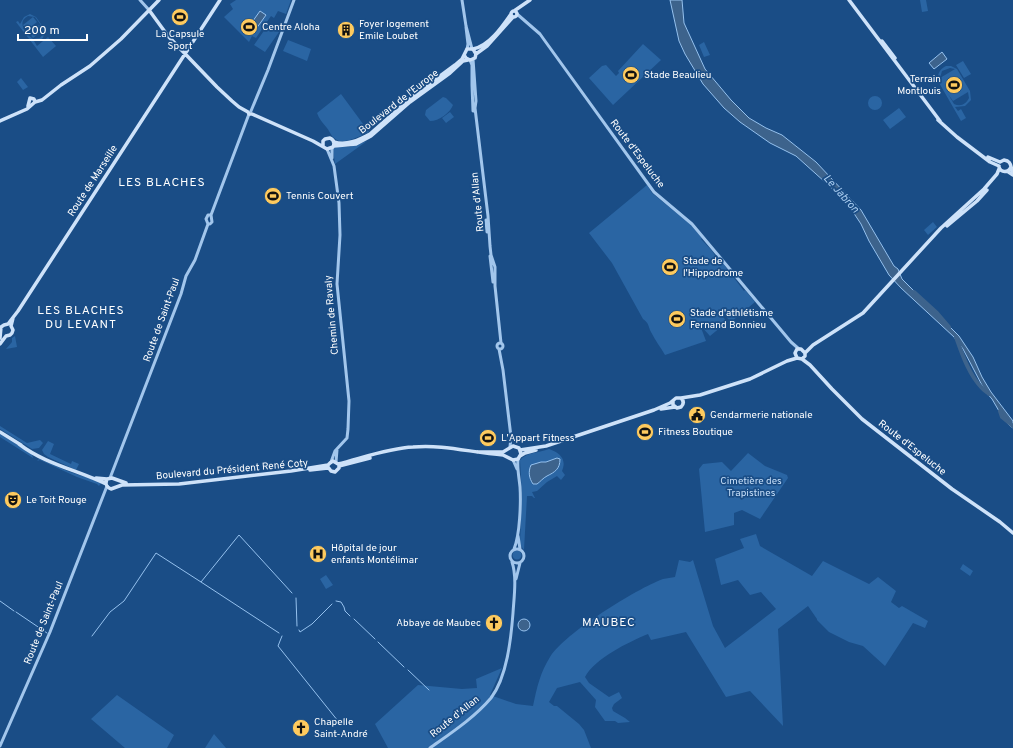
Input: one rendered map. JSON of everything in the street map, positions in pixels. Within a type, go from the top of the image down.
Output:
[{"type":"main road","points":[[0,121],[24,110],[33,102],[50,94],[94,62],[119,41],[159,0]]},
{"type":"main road","name":"Route de Marseille","points":[[10,325],[220,0]]},
{"type":"main road","points":[[464,55],[471,59],[487,46],[522,6],[530,0]]},
{"type":"main road","points":[[787,362],[863,312],[941,228],[984,189],[998,173],[999,166],[1003,160],[1007,160],[1010,163],[1013,174],[1005,172],[999,166],[992,160],[948,130],[920,95],[886,47],[849,1]]},
{"type":"main road","points":[[149,10],[168,36],[225,95],[239,107],[325,147],[333,145],[330,138],[313,141]]},
{"type":"main road","points":[[467,49],[478,48],[486,44],[514,15]]},
{"type":"main road","points":[[867,24],[905,74]]},
{"type":"main road","points":[[886,47],[887,52]]},
{"type":"main road","name":"Boulevard de l'Europe","points":[[333,145],[349,142],[370,134],[413,96],[449,70],[464,55],[467,49]]},
{"type":"main road","points":[[472,49],[476,54]]},
{"type":"main road","name":"Boulevard de l'Europe","points":[[333,145],[356,144],[372,135],[414,99],[450,73],[463,61],[471,59]]},
{"type":"main road","points":[[324,140],[325,147]]},
{"type":"main road","points":[[929,241],[977,201],[1000,174],[1011,167]]},
{"type":"main road","points":[[0,338],[1,327],[4,325],[10,325],[13,330],[12,333],[9,336],[6,336],[0,344]]},
{"type":"main road","points":[[1,332],[6,336]]},
{"type":"main road","points":[[338,464],[338,469],[335,472],[332,472],[329,465],[412,446],[507,456],[513,460],[546,446],[654,410],[676,398],[700,395],[750,379],[797,358],[800,353]]},
{"type":"main road","name":"Route d'Espeluche","points":[[800,353],[832,389],[862,419],[952,489],[1000,522],[1013,533]]},
{"type":"main road","points":[[654,410],[675,407],[680,408],[683,404],[700,395]]},
{"type":"main road","points":[[681,398],[684,401],[683,404]]},
{"type":"main road","points":[[673,401],[675,407]]},
{"type":"main road","points":[[0,432],[34,454],[89,476],[111,489],[116,486],[115,479]]},
{"type":"main road","points":[[477,452],[503,452],[515,446],[520,450],[546,446]]},
{"type":"main road","points":[[507,456],[509,448]]},
{"type":"main road","points":[[519,457],[520,450]]},
{"type":"main road","name":"Boulevard du Président René Coty","points":[[116,486],[179,484],[329,465]]},
{"type":"main road","name":"Boulevard du Président René Coty","points":[[89,476],[115,479],[124,483],[137,485]]},
{"type":"main road","points":[[106,485],[109,479]]},
{"type":"street","points":[[140,0],[149,10]]},
{"type":"street","points":[[250,113],[294,0]]},
{"type":"street","points":[[462,0],[468,44],[467,49]]},
{"type":"street","name":"Route d'Espeluche","points":[[514,15],[540,34],[546,41],[654,192],[692,224],[800,353]]},
{"type":"street","points":[[466,26],[472,49]]},
{"type":"street","name":"Route d'Allan","points":[[471,59],[491,255],[495,267],[499,343],[497,346],[500,349],[511,436]]},
{"type":"street","name":"Route de Saint-Paul","points":[[109,479],[181,294],[186,276],[195,260],[208,224],[212,222],[211,215],[250,113]]},
{"type":"street","name":"Chemin de Ravaly","points":[[329,465],[334,453],[347,438],[349,401],[337,284],[340,235],[339,203],[332,162],[333,145]]},
{"type":"street","name":"Chemin de Ravaly","points":[[325,147],[332,162]]},
{"type":"street","points":[[511,436],[515,446]]},
{"type":"street","points":[[509,448],[511,436]]},
{"type":"street","points":[[338,449],[338,464]]},
{"type":"street","points":[[517,469],[519,457]]},
{"type":"street","points":[[513,460],[517,469],[520,487],[518,533],[520,549],[524,556],[520,562],[512,562],[510,554],[514,549],[518,533]]},
{"type":"street","name":"Route de Saint-Paul","points":[[114,467],[115,479]]},
{"type":"street","name":"Route de Saint-Paul","points":[[0,746],[50,632],[106,485]]},
{"type":"street","name":"Route de Saint-Paul","points":[[99,504],[111,489]]},
{"type":"street","points":[[514,549],[520,549]]},
{"type":"street","name":"Route d'Allan","points":[[512,562],[515,582]]},
{"type":"street","name":"Route d'Allan","points":[[430,748],[474,715],[495,692],[501,677],[509,645],[515,582],[520,562]]},
{"type":"green space","name":"Centre Aloha","points":[[236,0],[291,0],[286,14],[278,11],[274,18],[271,16],[256,38],[252,36],[249,42],[224,17],[233,9],[230,4]]},
{"type":"green space","points":[[920,0],[926,0],[928,11],[922,12]]},
{"type":"green space","points":[[30,14],[36,17],[45,30],[43,38],[39,41],[34,41],[37,46],[48,37],[56,46],[43,57],[16,22],[18,21],[20,24],[24,17]],"holes":[[[28,16],[35,17],[43,28],[43,34],[40,38],[33,39],[25,31],[22,25],[24,19]]]},
{"type":"green space","points":[[33,17],[37,22],[27,30],[23,25]]},
{"type":"green space","points":[[39,25],[43,30],[33,38],[29,33]]},
{"type":"green space","points":[[268,25],[279,32],[265,52],[254,45]]},
{"type":"green space","points":[[288,40],[311,49],[307,61],[283,51]]},
{"type":"green space","points":[[704,42],[710,55],[704,57],[699,45]]},
{"type":"green space","name":"Stade Beaulieu","points":[[643,44],[661,60],[613,105],[589,78],[602,66],[606,65],[616,76],[619,73],[618,71]]},
{"type":"green space","points":[[963,61],[971,74],[964,78],[956,65]]},
{"type":"green space","name":"Terrain Montlouis","points":[[951,66],[957,69],[970,91],[971,100],[965,106],[955,107],[958,111],[961,109],[966,118],[961,121],[938,81],[939,74],[944,67]],"holes":[[[950,68],[955,69],[940,78],[942,71]],[[968,92],[969,98],[961,105],[954,104],[948,94],[953,101]]]},
{"type":"green space","points":[[21,78],[28,87],[23,90],[17,82]]},
{"type":"green space","points":[[341,94],[369,132],[344,141],[335,139],[331,135],[317,113]]},
{"type":"green space","points":[[875,96],[880,98],[882,103],[880,108],[875,110],[870,108],[868,103],[870,98]]},
{"type":"green space","points":[[443,97],[453,105],[452,108],[447,114],[430,121],[425,115],[426,110]]},
{"type":"green space","points":[[899,108],[906,117],[890,129],[883,120]]},
{"type":"green space","points":[[450,112],[454,117],[446,123],[442,118]]},
{"type":"green space","points":[[367,141],[335,164],[333,149],[336,147],[350,147]]},
{"type":"green space","name":"Stade de l'Hippodrome","points":[[647,185],[652,193],[690,224],[702,238],[701,239],[712,250],[716,258],[718,257],[744,291],[745,290],[755,302],[731,322],[719,309],[718,310],[727,322],[710,336],[700,325],[706,341],[665,355],[612,263],[589,233]]},
{"type":"green space","points":[[933,222],[937,227],[928,235],[924,230]]},
{"type":"green space","points":[[15,336],[17,347],[6,349],[12,342],[12,338]]},
{"type":"green space","points":[[0,426],[27,443],[40,440],[43,443],[39,448],[32,449],[0,429]]},
{"type":"green space","points":[[0,434],[32,454],[33,458],[0,437]]},
{"type":"green space","points":[[48,441],[54,444],[50,454],[71,464],[72,461],[79,464],[76,470],[44,454],[42,450]]},
{"type":"green space","points":[[549,449],[562,457],[564,463],[562,471],[565,475],[561,480],[557,476],[537,491],[532,492],[535,498],[532,496],[527,496],[524,550],[520,542],[522,497],[520,460],[530,454]]},
{"type":"green space","name":"Cimetière des Trapistines","points":[[748,453],[765,466],[787,475],[788,478],[760,519],[742,510],[734,513],[734,525],[705,532],[699,469],[703,464],[722,462],[731,471]]},
{"type":"green space","points":[[39,459],[101,483],[99,486],[40,460],[37,461]]},
{"type":"green space","points":[[756,534],[760,546],[812,576],[823,561],[869,584],[878,577],[896,591],[891,602],[899,608],[902,606],[928,621],[925,628],[913,623],[885,666],[863,646],[849,642],[829,632],[817,620],[808,606],[778,629],[783,726],[750,691],[726,697],[686,632],[651,640],[648,634],[640,637],[604,657],[596,663],[585,677],[589,683],[609,697],[619,692],[622,698],[614,704],[612,708],[613,711],[630,722],[618,723],[615,721],[605,721],[595,707],[596,700],[580,682],[557,688],[549,702],[554,706],[557,706],[579,724],[584,730],[591,748],[388,748],[375,724],[418,685],[462,689],[477,688],[476,679],[502,668],[490,695],[516,704],[533,706],[541,675],[550,657],[558,647],[585,624],[619,602],[651,584],[663,579],[675,577],[679,560],[690,562],[693,560],[713,626],[725,648],[776,609],[761,592],[750,595],[738,580],[721,585],[715,559],[744,548],[740,539]]},
{"type":"green space","points":[[515,551],[519,551],[521,555],[519,559],[515,559],[513,557],[513,553]]},
{"type":"green space","points":[[963,564],[973,571],[970,576],[960,569]]},
{"type":"green space","points":[[326,575],[333,585],[326,589],[320,579]]},
{"type":"green space","points":[[117,695],[174,735],[167,748],[125,748],[91,719]]},
{"type":"green space","points":[[214,734],[226,748],[205,748]]},
{"type":"water","points":[[670,0],[682,0],[684,23],[705,69],[731,100],[749,118],[782,135],[816,162],[861,210],[894,266],[898,269],[902,279],[959,336],[973,357],[991,392],[1013,421],[1013,428],[1009,425],[985,391],[963,349],[954,337],[889,275],[861,224],[845,200],[796,156],[770,143],[740,122],[724,108],[703,84],[679,41]]},
{"type":"water","points":[[260,11],[266,15],[256,29],[250,25]]},
{"type":"water","points":[[942,52],[947,59],[934,69],[929,63]]},
{"type":"water","points":[[557,458],[560,459],[556,470],[537,484],[533,484],[529,475],[531,465]]},
{"type":"water","points":[[524,619],[528,621],[530,625],[528,629],[524,631],[520,629],[518,625],[520,621]]},
{"type":"waterway","name":"Le Jabron","points":[[914,292],[937,313],[949,327]]},
{"type":"waterway","name":"Le Jabron","points":[[956,337],[963,357],[973,377],[989,394]]},
{"type":"waterway","name":"Le Jabron","points":[[1000,411],[1002,417],[1013,426]]},
{"type":"waterway","points":[[92,636],[110,612],[124,601],[156,553],[201,582],[239,535],[292,593]]},
{"type":"waterway","points":[[201,582],[279,633]]},
{"type":"waterway","points":[[296,598],[297,626]]},
{"type":"waterway","points":[[0,601],[14,611]]},
{"type":"waterway","points":[[336,601],[341,602],[345,611],[350,616]]},
{"type":"waterway","points":[[299,630],[300,632],[312,624],[332,604]]},
{"type":"waterway","points":[[16,612],[47,633]]},
{"type":"waterway","points":[[354,619],[375,639]]},
{"type":"waterway","points":[[282,636],[278,646],[338,721]]},
{"type":"waterway","points":[[378,642],[404,667]]},
{"type":"waterway","points":[[408,670],[429,690]]},
{"type":"place","name":"La Capsule Sport","points":[[180,17]]},
{"type":"place","name":"Centre Aloha","points":[[249,27]]},
{"type":"place","name":"Foyer logement Emile Loubet","points":[[346,30]]},
{"type":"place","name":"Stade Beaulieu","points":[[631,75]]},
{"type":"place","name":"Terrain Montlouis","points":[[954,85]]},
{"type":"place","name":"Tennis Couvert","points":[[273,196]]},
{"type":"place","name":"Stade de l'Hippodrome","points":[[670,267]]},
{"type":"place","name":"Stade d'athlétisme Fernand Bonnieu","points":[[677,319]]},
{"type":"place","name":"Gendarmerie nationale","points":[[697,415]]},
{"type":"place","name":"Fitness Boutique","points":[[645,432]]},
{"type":"place","name":"L'Appart Fitness","points":[[488,438]]},
{"type":"place","name":"Le Toit Rouge","points":[[13,500]]},
{"type":"place","name":"Hôpital de jour enfants Montélimar","points":[[318,554]]},
{"type":"place","name":"Abbaye de Maubec","points":[[494,623]]},
{"type":"place","name":"Chapelle Saint-André","points":[[301,728]]},
{"type":"district","name":"LES BLACHES","points":[[162,183]]},
{"type":"district","name":"LES BLACHES DU LEVANT","points":[[81,318]]},
{"type":"district","name":"MAUBEC","points":[[609,623]]}]
